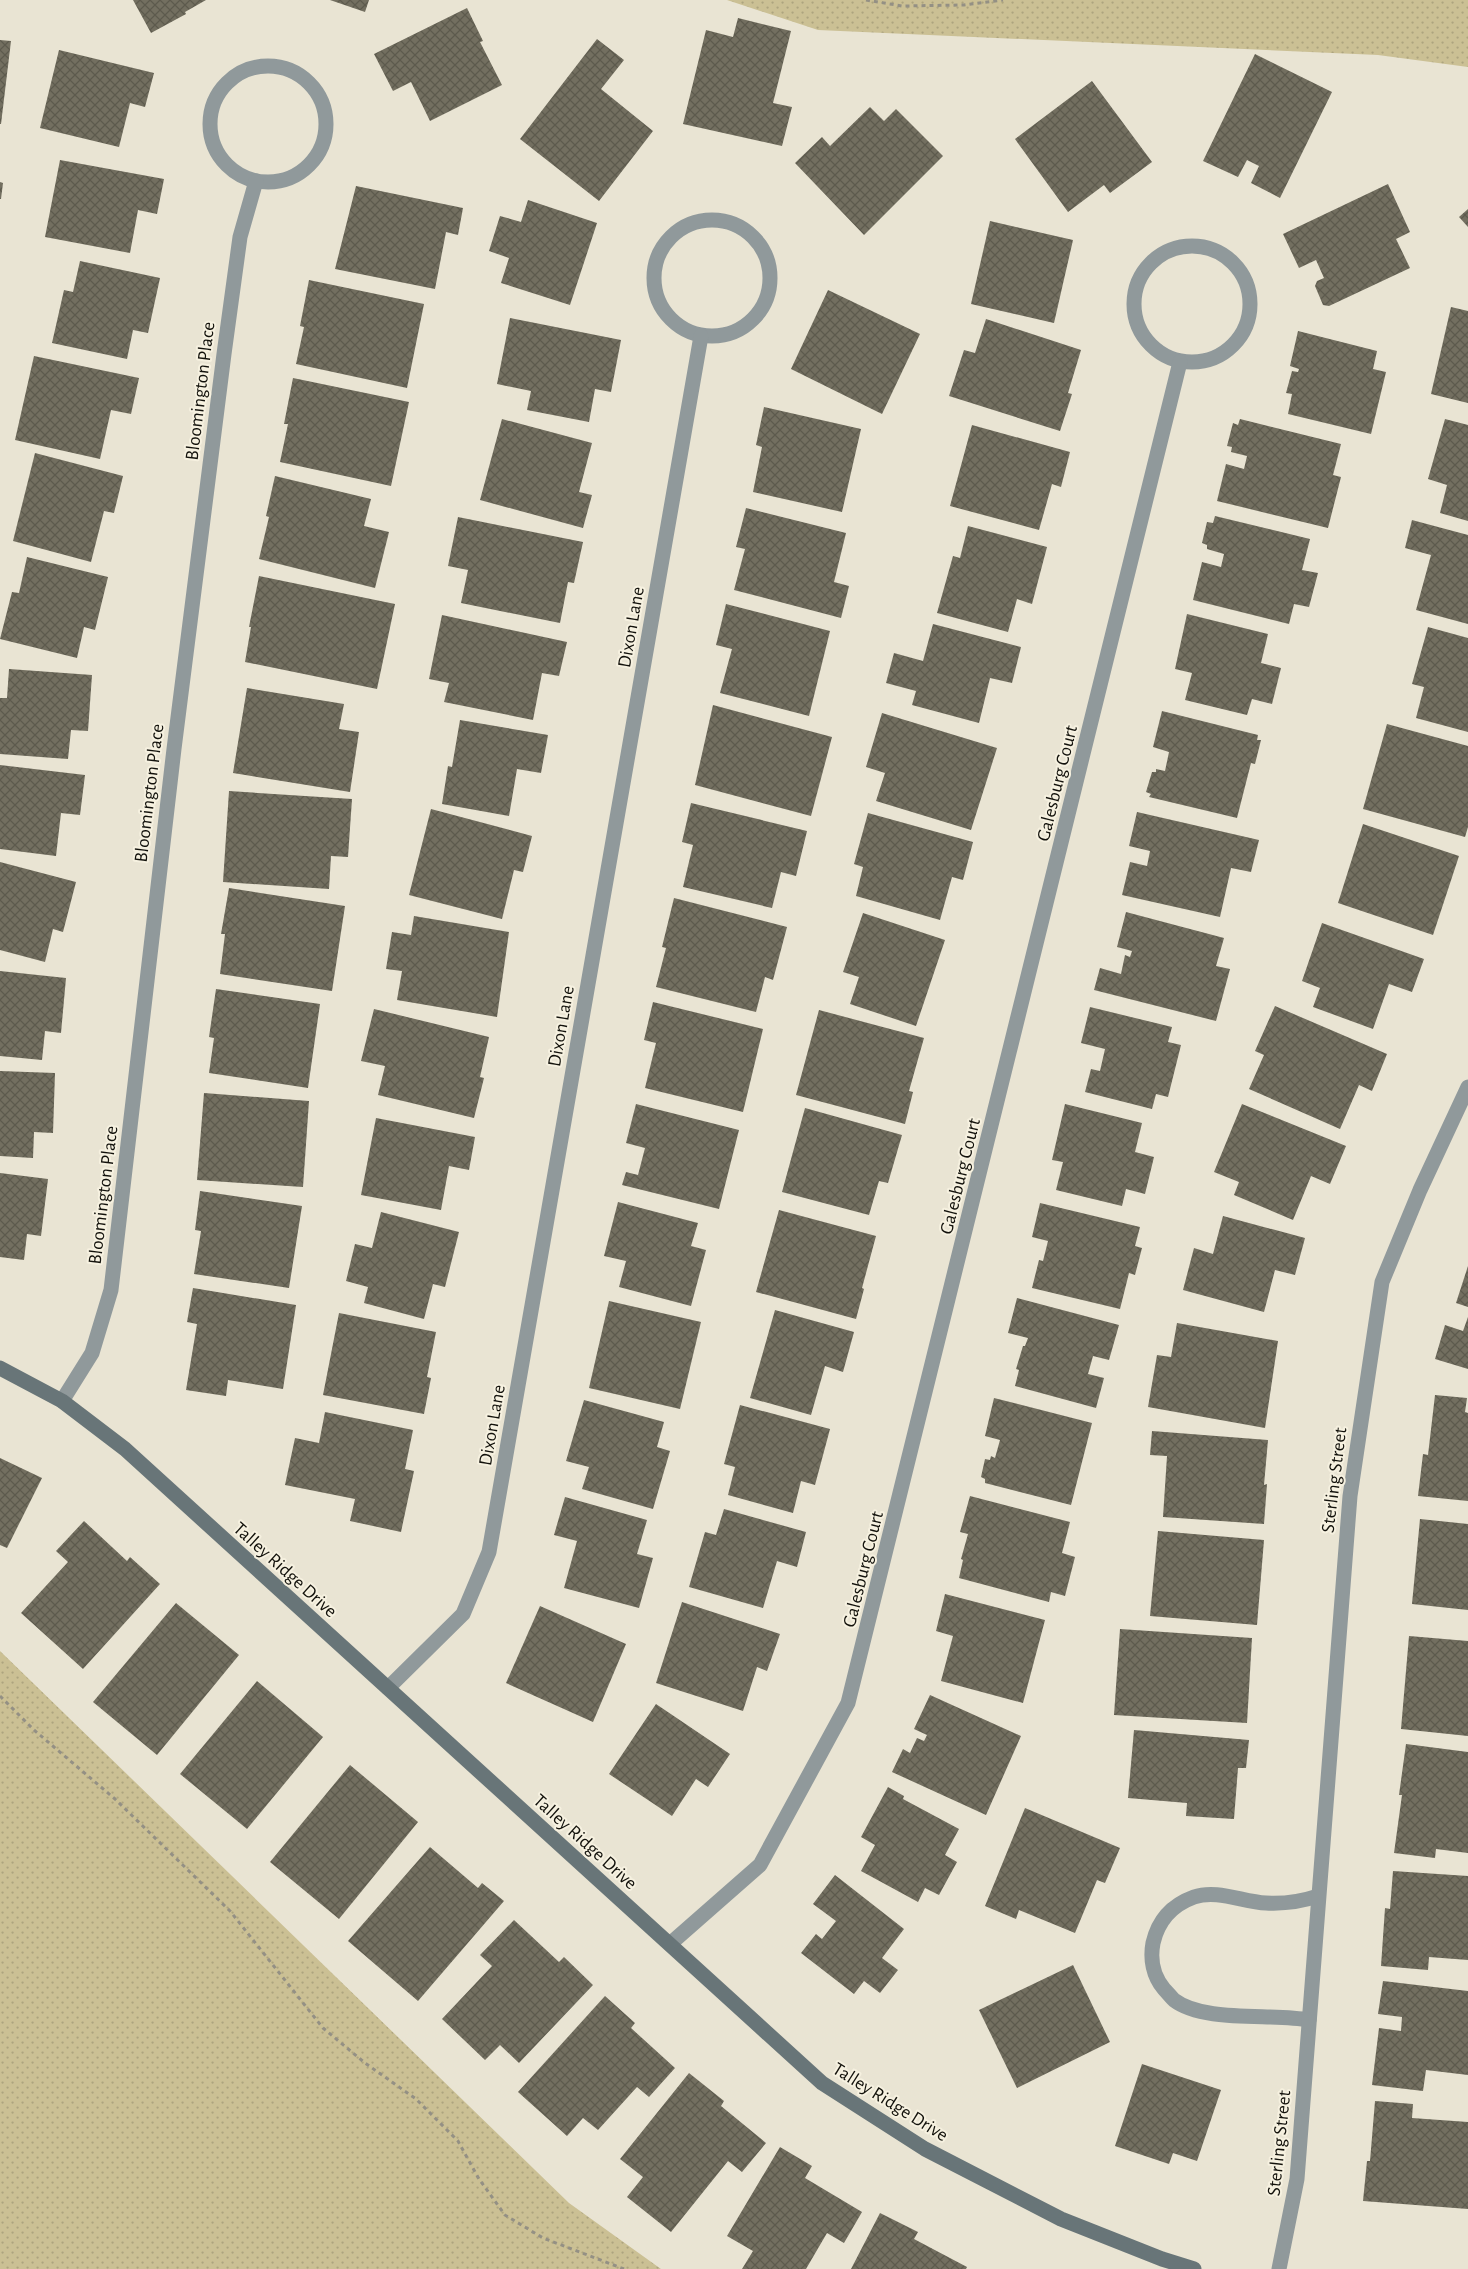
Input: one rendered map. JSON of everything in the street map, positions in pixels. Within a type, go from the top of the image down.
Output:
[{"type":"street","points":[[260,65],[280,66],[297,72],[312,84],[322,100],[326,117],[326,136],[319,153],[308,167],[292,178],[274,182],[256,181],[237,174],[222,160],[212,142],[209,122],[210,115],[213,102],[224,84],[240,72],[260,65]]},
{"type":"street","name":"Bloomington Place","points":[[62,1401],[92,1353],[111,1290],[174,749],[224,354],[240,237],[256,181]]},
{"type":"street","points":[[704,220],[724,220],[742,227],[756,238],[766,254],[771,272],[770,290],[764,307],[752,322],[736,332],[719,337],[700,336],[682,328],[666,314],[657,296],[655,270],[658,256],[669,239],[685,226],[704,220]]},
{"type":"street","points":[[1184,246],[1204,247],[1221,253],[1236,265],[1246,280],[1250,298],[1249,316],[1243,333],[1231,348],[1216,358],[1198,363],[1180,362],[1161,354],[1146,341],[1136,323],[1133,303],[1137,283],[1148,265],[1164,253],[1184,246]]},
{"type":"street","name":"Dixon Lane","points":[[388,1688],[463,1614],[489,1552],[700,336]]},
{"type":"street","name":"Galesburg Court","points":[[670,1944],[760,1865],[848,1703],[1180,362]]},
{"type":"street","name":"Sterling Street","points":[[1279,2269],[1297,2179],[1350,1496],[1382,1282],[1420,1190],[1468,1087]]},
{"type":"street","name":"Talley Ridge Drive","points":[[0,1368],[62,1401],[125,1449],[822,2083],[925,2149],[1061,2218],[1162,2259],[1194,2269]]},
{"type":"street","points":[[1309,2020],[1291,2017],[1198,2011],[1174,2000],[1157,1980],[1151,1955],[1156,1929],[1172,1908],[1196,1896],[1222,1896],[1265,1903],[1295,1903],[1318,1896]]},
{"type":"path","points":[[866,0],[902,6],[964,5],[1003,0]]},
{"type":"path","points":[[0,1696],[34,1730],[115,1800],[230,1911],[323,2028],[365,2063],[416,2099],[458,2140],[479,2179],[505,2214],[543,2238],[624,2269]]},
{"type":"shaded area","points":[[727,0],[1468,0],[1468,67],[1378,55],[818,30]]},
{"type":"shaded area","points":[[0,1651],[569,2203],[661,2269],[0,2269]]},
{"type":"building","points":[[133,0],[206,0],[185,12],[186,14],[151,33]]},
{"type":"building","points":[[330,0],[369,0],[365,12]]},
{"type":"building","points":[[467,8],[483,41],[480,42],[502,85],[430,121],[411,82],[393,91],[374,54]]},
{"type":"building","points":[[738,18],[791,31],[773,103],[792,107],[782,146],[683,124],[706,30],[733,37]]},
{"type":"building","points":[[597,39],[624,60],[601,89],[653,131],[599,201],[520,139]]},
{"type":"building","points":[[0,40],[11,41],[1,124],[0,124]]},
{"type":"building","points":[[59,50],[154,73],[145,107],[130,103],[119,147],[40,128]]},
{"type":"building","points":[[1255,54],[1332,92],[1280,198],[1251,183],[1259,166],[1247,160],[1238,177],[1203,161]]},
{"type":"building","points":[[1092,81],[1152,162],[1110,193],[1104,185],[1068,212],[1015,139]]},
{"type":"building","points":[[870,107],[884,121],[896,109],[943,156],[864,235],[795,163],[822,137],[830,146]]},
{"type":"building","points":[[60,160],[164,179],[157,214],[138,210],[130,253],[45,237]]},
{"type":"building","points":[[0,182],[3,183],[1,199],[0,199]]},
{"type":"building","points":[[1388,184],[1410,232],[1396,239],[1410,268],[1329,306],[1323,305],[1315,286],[1317,281],[1324,278],[1316,260],[1299,268],[1283,234]]},
{"type":"building","points":[[356,186],[463,208],[458,235],[446,232],[435,289],[335,269]]},
{"type":"building","points":[[528,200],[597,223],[570,305],[501,283],[509,258],[489,251],[500,216],[521,222]]},
{"type":"building","points":[[1468,209],[1468,227],[1459,217]]},
{"type":"building","points":[[990,221],[1073,240],[1054,323],[971,304]]},
{"type":"building","points":[[80,261],[160,278],[148,333],[133,330],[127,359],[52,343],[64,290],[73,292]]},
{"type":"building","points":[[309,280],[424,304],[407,388],[296,364],[304,327],[300,326]]},
{"type":"building","points":[[828,290],[920,334],[882,414],[791,369]]},
{"type":"building","points":[[1451,307],[1468,311],[1468,403],[1431,394]]},
{"type":"building","points":[[510,318],[621,340],[611,392],[595,389],[589,422],[527,410],[531,391],[497,384]]},
{"type":"building","points":[[986,319],[1081,350],[1068,393],[1072,394],[1060,431],[949,396],[964,350],[975,353]]},
{"type":"building","points":[[1298,331],[1377,351],[1373,369],[1386,372],[1371,434],[1288,414],[1292,394],[1286,393],[1292,371],[1298,372],[1299,369],[1290,366]]},
{"type":"building","points":[[34,356],[139,378],[131,414],[111,410],[100,459],[15,440]]},
{"type":"building","points":[[293,378],[409,402],[391,486],[280,462],[288,424],[284,424]]},
{"type":"building","points":[[764,407],[861,429],[842,512],[753,492],[762,447],[756,445]]},
{"type":"building","points":[[502,419],[592,443],[579,492],[592,495],[583,528],[480,500]]},
{"type":"building","points":[[1240,419],[1341,444],[1333,475],[1341,477],[1328,528],[1217,501],[1226,464],[1244,469],[1247,456],[1231,452],[1232,447],[1227,446],[1233,423],[1238,425]]},
{"type":"building","points":[[1445,419],[1468,425],[1468,521],[1440,513],[1447,485],[1428,479]]},
{"type":"building","points":[[972,425],[1070,452],[1061,487],[1052,484],[1039,530],[950,506]]},
{"type":"building","points":[[35,453],[123,476],[114,513],[104,511],[91,562],[13,541]]},
{"type":"building","points":[[275,476],[371,499],[364,526],[389,532],[375,588],[259,559],[269,517],[266,516]]},
{"type":"building","points":[[746,508],[846,533],[834,582],[849,586],[841,618],[734,590],[745,549],[736,547]]},
{"type":"building","points":[[1215,516],[1310,539],[1302,570],[1318,573],[1309,607],[1294,604],[1289,624],[1193,600],[1202,562],[1221,567],[1224,554],[1207,549],[1207,545],[1202,543],[1207,522],[1213,523]]},
{"type":"building","points":[[458,517],[583,542],[574,583],[568,582],[560,623],[461,603],[468,570],[448,566]]},
{"type":"building","points":[[1412,520],[1468,535],[1468,624],[1416,610],[1431,555],[1405,548]]},
{"type":"building","points":[[968,526],[1047,547],[1032,604],[1017,599],[1008,632],[937,613],[953,556],[960,558]]},
{"type":"building","points":[[27,557],[108,577],[95,630],[84,627],[77,658],[0,639],[12,592],[19,593]]},
{"type":"building","points":[[259,576],[395,604],[377,689],[245,662],[251,627],[249,627]]},
{"type":"building","points":[[726,604],[830,631],[809,716],[720,693],[732,649],[716,645]]},
{"type":"building","points":[[1187,614],[1268,634],[1261,663],[1281,668],[1272,704],[1252,699],[1247,715],[1185,700],[1192,673],[1175,669]]},
{"type":"building","points":[[442,615],[567,642],[559,676],[542,673],[533,720],[444,702],[449,683],[429,679]]},
{"type":"building","points":[[933,624],[1021,647],[1012,683],[990,678],[979,723],[912,705],[916,691],[886,683],[894,653],[923,661]]},
{"type":"building","points":[[1428,627],[1468,638],[1468,732],[1416,718],[1424,687],[1412,684]]},
{"type":"building","points":[[9,669],[92,675],[88,731],[71,730],[68,759],[0,754],[0,698],[7,698]]},
{"type":"building","points":[[247,688],[344,704],[339,729],[359,732],[350,792],[233,773]]},
{"type":"building","points":[[713,705],[832,737],[811,816],[695,785]]},
{"type":"building","points":[[1162,711],[1258,735],[1257,740],[1261,740],[1255,764],[1251,763],[1237,818],[1149,797],[1151,794],[1146,792],[1152,772],[1156,772],[1156,769],[1165,771],[1169,752],[1153,747]]},
{"type":"building","points":[[882,713],[997,748],[971,830],[876,801],[885,773],[866,767]]},
{"type":"building","points":[[460,720],[548,735],[541,773],[517,769],[509,816],[442,804],[448,766],[452,767]]},
{"type":"building","points":[[1387,724],[1468,746],[1468,827],[1465,837],[1363,809]]},
{"type":"building","points":[[0,765],[85,775],[80,815],[61,813],[56,856],[0,849]]},
{"type":"building","points":[[229,791],[352,799],[348,857],[331,856],[329,889],[223,882]]},
{"type":"building","points":[[691,803],[807,831],[796,876],[781,872],[772,908],[683,887],[693,845],[682,842]]},
{"type":"building","points":[[431,809],[532,836],[523,872],[514,870],[502,919],[409,895]]},
{"type":"building","points":[[1137,812],[1259,840],[1251,872],[1231,868],[1220,917],[1122,895],[1130,862],[1147,866],[1150,851],[1129,846]]},
{"type":"building","points":[[868,813],[973,842],[963,880],[952,877],[940,920],[856,896],[863,867],[854,864]]},
{"type":"building","points":[[1363,824],[1459,856],[1433,935],[1338,903]]},
{"type":"building","points":[[0,862],[76,882],[63,932],[53,929],[45,962],[0,950]]},
{"type":"building","points":[[229,888],[345,906],[332,991],[220,974],[225,934],[221,934]]},
{"type":"building","points":[[674,898],[787,927],[773,980],[765,977],[756,1012],[656,987],[666,948],[662,947]]},
{"type":"building","points":[[1126,912],[1224,938],[1216,966],[1230,969],[1216,1021],[1094,990],[1100,968],[1121,974],[1125,955],[1130,957],[1132,951],[1117,947]]},
{"type":"building","points":[[863,913],[945,940],[916,1026],[850,1004],[859,977],[843,972]]},
{"type":"building","points":[[414,916],[509,932],[497,1017],[397,1000],[402,971],[386,969],[392,932],[411,935]]},
{"type":"building","points":[[1322,923],[1424,959],[1412,992],[1389,984],[1373,1029],[1313,1007],[1320,988],[1302,981]]},
{"type":"building","points":[[0,971],[66,978],[61,1033],[45,1031],[42,1060],[0,1056]]},
{"type":"building","points":[[216,989],[320,1004],[308,1088],[209,1073],[214,1038],[209,1037]]},
{"type":"building","points":[[653,1002],[763,1029],[743,1112],[645,1088],[656,1043],[644,1040]]},
{"type":"building","points":[[1275,1006],[1387,1054],[1372,1091],[1359,1085],[1340,1129],[1249,1089],[1264,1055],[1255,1051]]},
{"type":"building","points":[[1090,1007],[1172,1027],[1168,1042],[1181,1045],[1168,1097],[1156,1094],[1152,1109],[1085,1092],[1091,1069],[1100,1071],[1105,1049],[1081,1043]]},
{"type":"building","points":[[374,1009],[489,1037],[480,1077],[484,1078],[474,1118],[378,1095],[385,1066],[361,1061]]},
{"type":"building","points":[[819,1010],[924,1038],[909,1091],[913,1092],[905,1124],[796,1095]]},
{"type":"building","points":[[0,1071],[55,1073],[53,1133],[34,1132],[33,1158],[0,1156]]},
{"type":"building","points":[[204,1093],[309,1101],[303,1187],[197,1180]]},
{"type":"building","points":[[636,1104],[739,1130],[719,1209],[622,1185],[626,1172],[638,1175],[645,1148],[626,1143]]},
{"type":"building","points":[[1065,1104],[1142,1123],[1135,1152],[1154,1157],[1145,1194],[1126,1189],[1122,1206],[1056,1190],[1063,1162],[1052,1160]]},
{"type":"building","points":[[1242,1104],[1346,1146],[1330,1184],[1311,1176],[1293,1220],[1234,1195],[1239,1182],[1214,1172]]},
{"type":"building","points":[[805,1108],[902,1135],[888,1183],[879,1181],[869,1215],[782,1192]]},
{"type":"building","points":[[376,1118],[475,1137],[469,1170],[449,1166],[441,1210],[361,1195]]},
{"type":"building","points":[[0,1173],[48,1179],[41,1236],[27,1234],[24,1260],[0,1257]]},
{"type":"building","points":[[200,1191],[302,1206],[289,1288],[194,1274],[201,1231],[195,1230]]},
{"type":"building","points":[[618,1202],[698,1223],[691,1246],[706,1250],[691,1306],[619,1287],[626,1261],[604,1256]]},
{"type":"building","points":[[1040,1203],[1140,1227],[1135,1246],[1142,1248],[1135,1275],[1129,1273],[1120,1309],[1032,1288],[1039,1260],[1043,1261],[1048,1241],[1032,1237]]},
{"type":"building","points":[[779,1210],[876,1236],[856,1319],[756,1292]]},
{"type":"building","points":[[381,1212],[459,1232],[445,1287],[433,1284],[424,1319],[364,1303],[368,1287],[346,1281],[355,1244],[372,1248]]},
{"type":"building","points":[[1223,1216],[1305,1238],[1295,1275],[1275,1270],[1264,1312],[1183,1290],[1194,1248],[1213,1254]]},
{"type":"building","points":[[1468,1266],[1468,1307],[1456,1303]]},
{"type":"building","points":[[193,1288],[296,1305],[283,1389],[228,1380],[226,1396],[186,1390],[197,1324],[187,1322]]},
{"type":"building","points":[[1017,1298],[1119,1325],[1109,1360],[1093,1356],[1088,1374],[1104,1378],[1096,1408],[1015,1386],[1019,1370],[1016,1369],[1023,1346],[1025,1346],[1028,1338],[1008,1333]]},
{"type":"building","points":[[609,1301],[701,1322],[680,1409],[589,1388]]},
{"type":"building","points":[[775,1310],[854,1332],[843,1372],[825,1366],[811,1415],[750,1398]]},
{"type":"building","points":[[339,1313],[436,1332],[427,1377],[431,1378],[424,1414],[323,1395]]},
{"type":"building","points":[[1468,1317],[1468,1369],[1435,1359],[1445,1325],[1463,1331]]},
{"type":"building","points":[[1177,1323],[1278,1341],[1265,1428],[1148,1407],[1157,1355],[1171,1357]]},
{"type":"building","points":[[1435,1395],[1467,1398],[1465,1412],[1468,1413],[1468,1501],[1418,1496],[1423,1454],[1428,1455]]},
{"type":"building","points":[[994,1398],[1092,1423],[1071,1505],[985,1483],[985,1479],[981,1477],[985,1459],[990,1460],[991,1456],[995,1458],[1000,1440],[985,1436]]},
{"type":"building","points":[[584,1400],[664,1422],[657,1447],[670,1451],[653,1509],[582,1489],[589,1467],[566,1461]]},
{"type":"building","points":[[740,1405],[830,1429],[815,1485],[801,1481],[793,1513],[728,1495],[735,1467],[724,1464]]},
{"type":"building","points":[[325,1412],[413,1430],[405,1469],[414,1471],[401,1532],[350,1521],[355,1499],[285,1485],[295,1438],[319,1443]]},
{"type":"building","points":[[1152,1431],[1268,1440],[1264,1485],[1267,1484],[1264,1524],[1163,1517],[1167,1456],[1150,1455]]},
{"type":"building","points":[[0,1458],[42,1478],[7,1548],[0,1545]]},
{"type":"building","points":[[970,1496],[1070,1522],[1062,1553],[1075,1557],[1065,1596],[1051,1592],[1049,1602],[959,1578],[963,1560],[961,1559],[968,1534],[960,1532]]},
{"type":"building","points":[[565,1497],[647,1520],[637,1554],[653,1558],[639,1608],[564,1588],[577,1541],[554,1535]]},
{"type":"building","points":[[724,1509],[806,1532],[797,1567],[777,1561],[763,1608],[689,1587],[705,1532],[716,1535]]},
{"type":"building","points":[[1420,1519],[1468,1524],[1468,1610],[1412,1604]]},
{"type":"building","points":[[84,1521],[127,1561],[130,1557],[160,1584],[83,1669],[21,1613],[68,1562],[56,1551]]},
{"type":"building","points":[[1158,1531],[1264,1540],[1257,1625],[1150,1616]]},
{"type":"building","points":[[945,1594],[1045,1620],[1023,1703],[941,1681],[953,1636],[936,1631]]},
{"type":"building","points":[[682,1602],[780,1634],[767,1671],[757,1667],[743,1711],[656,1683]]},
{"type":"building","points":[[176,1603],[239,1655],[157,1755],[93,1702]]},
{"type":"building","points":[[540,1606],[626,1644],[593,1722],[506,1683]]},
{"type":"building","points":[[1120,1629],[1252,1638],[1247,1723],[1114,1715]]},
{"type":"building","points":[[1409,1636],[1468,1641],[1468,1736],[1401,1729]]},
{"type":"building","points":[[257,1681],[323,1737],[247,1829],[180,1774]]},
{"type":"building","points":[[930,1695],[1021,1736],[986,1815],[892,1772],[903,1749],[910,1753],[917,1738],[924,1741],[927,1735],[914,1729]]},
{"type":"building","points":[[656,1704],[730,1754],[708,1787],[696,1779],[672,1816],[609,1774]]},
{"type":"building","points":[[1134,1730],[1249,1740],[1246,1768],[1238,1768],[1234,1819],[1186,1816],[1187,1803],[1128,1798]]},
{"type":"building","points":[[1406,1744],[1468,1752],[1468,1853],[1436,1849],[1435,1858],[1394,1853],[1402,1795],[1399,1795]]},
{"type":"building","points":[[350,1765],[418,1822],[339,1919],[270,1862]]},
{"type":"building","points":[[888,1787],[904,1796],[903,1799],[959,1829],[945,1855],[957,1862],[939,1895],[925,1888],[918,1902],[861,1871],[875,1845],[861,1837]]},
{"type":"building","points":[[1025,1808],[1120,1848],[1105,1883],[1097,1880],[1075,1933],[1019,1910],[1016,1919],[985,1906]]},
{"type":"building","points":[[430,1847],[478,1888],[482,1883],[504,1901],[418,2001],[348,1941]]},
{"type":"building","points":[[1393,1871],[1468,1876],[1468,1960],[1429,1957],[1428,1970],[1381,1966],[1385,1908],[1390,1909]]},
{"type":"building","points":[[835,1875],[904,1929],[882,1958],[898,1970],[880,1993],[864,1981],[854,1994],[801,1953],[816,1934],[822,1939],[836,1921],[813,1904]]},
{"type":"building","points":[[514,1920],[559,1962],[564,1957],[593,1985],[519,2063],[500,2045],[485,2060],[442,2019],[492,1966],[480,1955]]},
{"type":"building","points":[[1073,1965],[1110,2042],[1017,2088],[979,2010]]},
{"type":"building","points":[[1383,1981],[1468,1991],[1468,2075],[1426,2070],[1423,2091],[1372,2085],[1379,2028],[1401,2031],[1402,2017],[1378,2014]]},
{"type":"building","points":[[605,1996],[635,2023],[631,2028],[675,2068],[649,2097],[637,2087],[598,2130],[583,2118],[567,2136],[518,2092]]},
{"type":"building","points":[[1142,2064],[1221,2090],[1197,2161],[1173,2153],[1169,2164],[1115,2146]]},
{"type":"building","points":[[689,2073],[724,2101],[721,2106],[766,2143],[742,2172],[728,2161],[671,2232],[627,2197],[643,2177],[620,2159]]},
{"type":"building","points":[[1375,2101],[1413,2104],[1412,2118],[1468,2122],[1468,2209],[1363,2201],[1367,2161],[1370,2161]]},
{"type":"building","points":[[780,2147],[812,2166],[805,2178],[862,2212],[844,2243],[827,2233],[806,2269],[742,2269],[753,2251],[727,2236]]},
{"type":"building","points":[[880,2213],[918,2232],[914,2239],[967,2267],[966,2269],[851,2269]]}]
